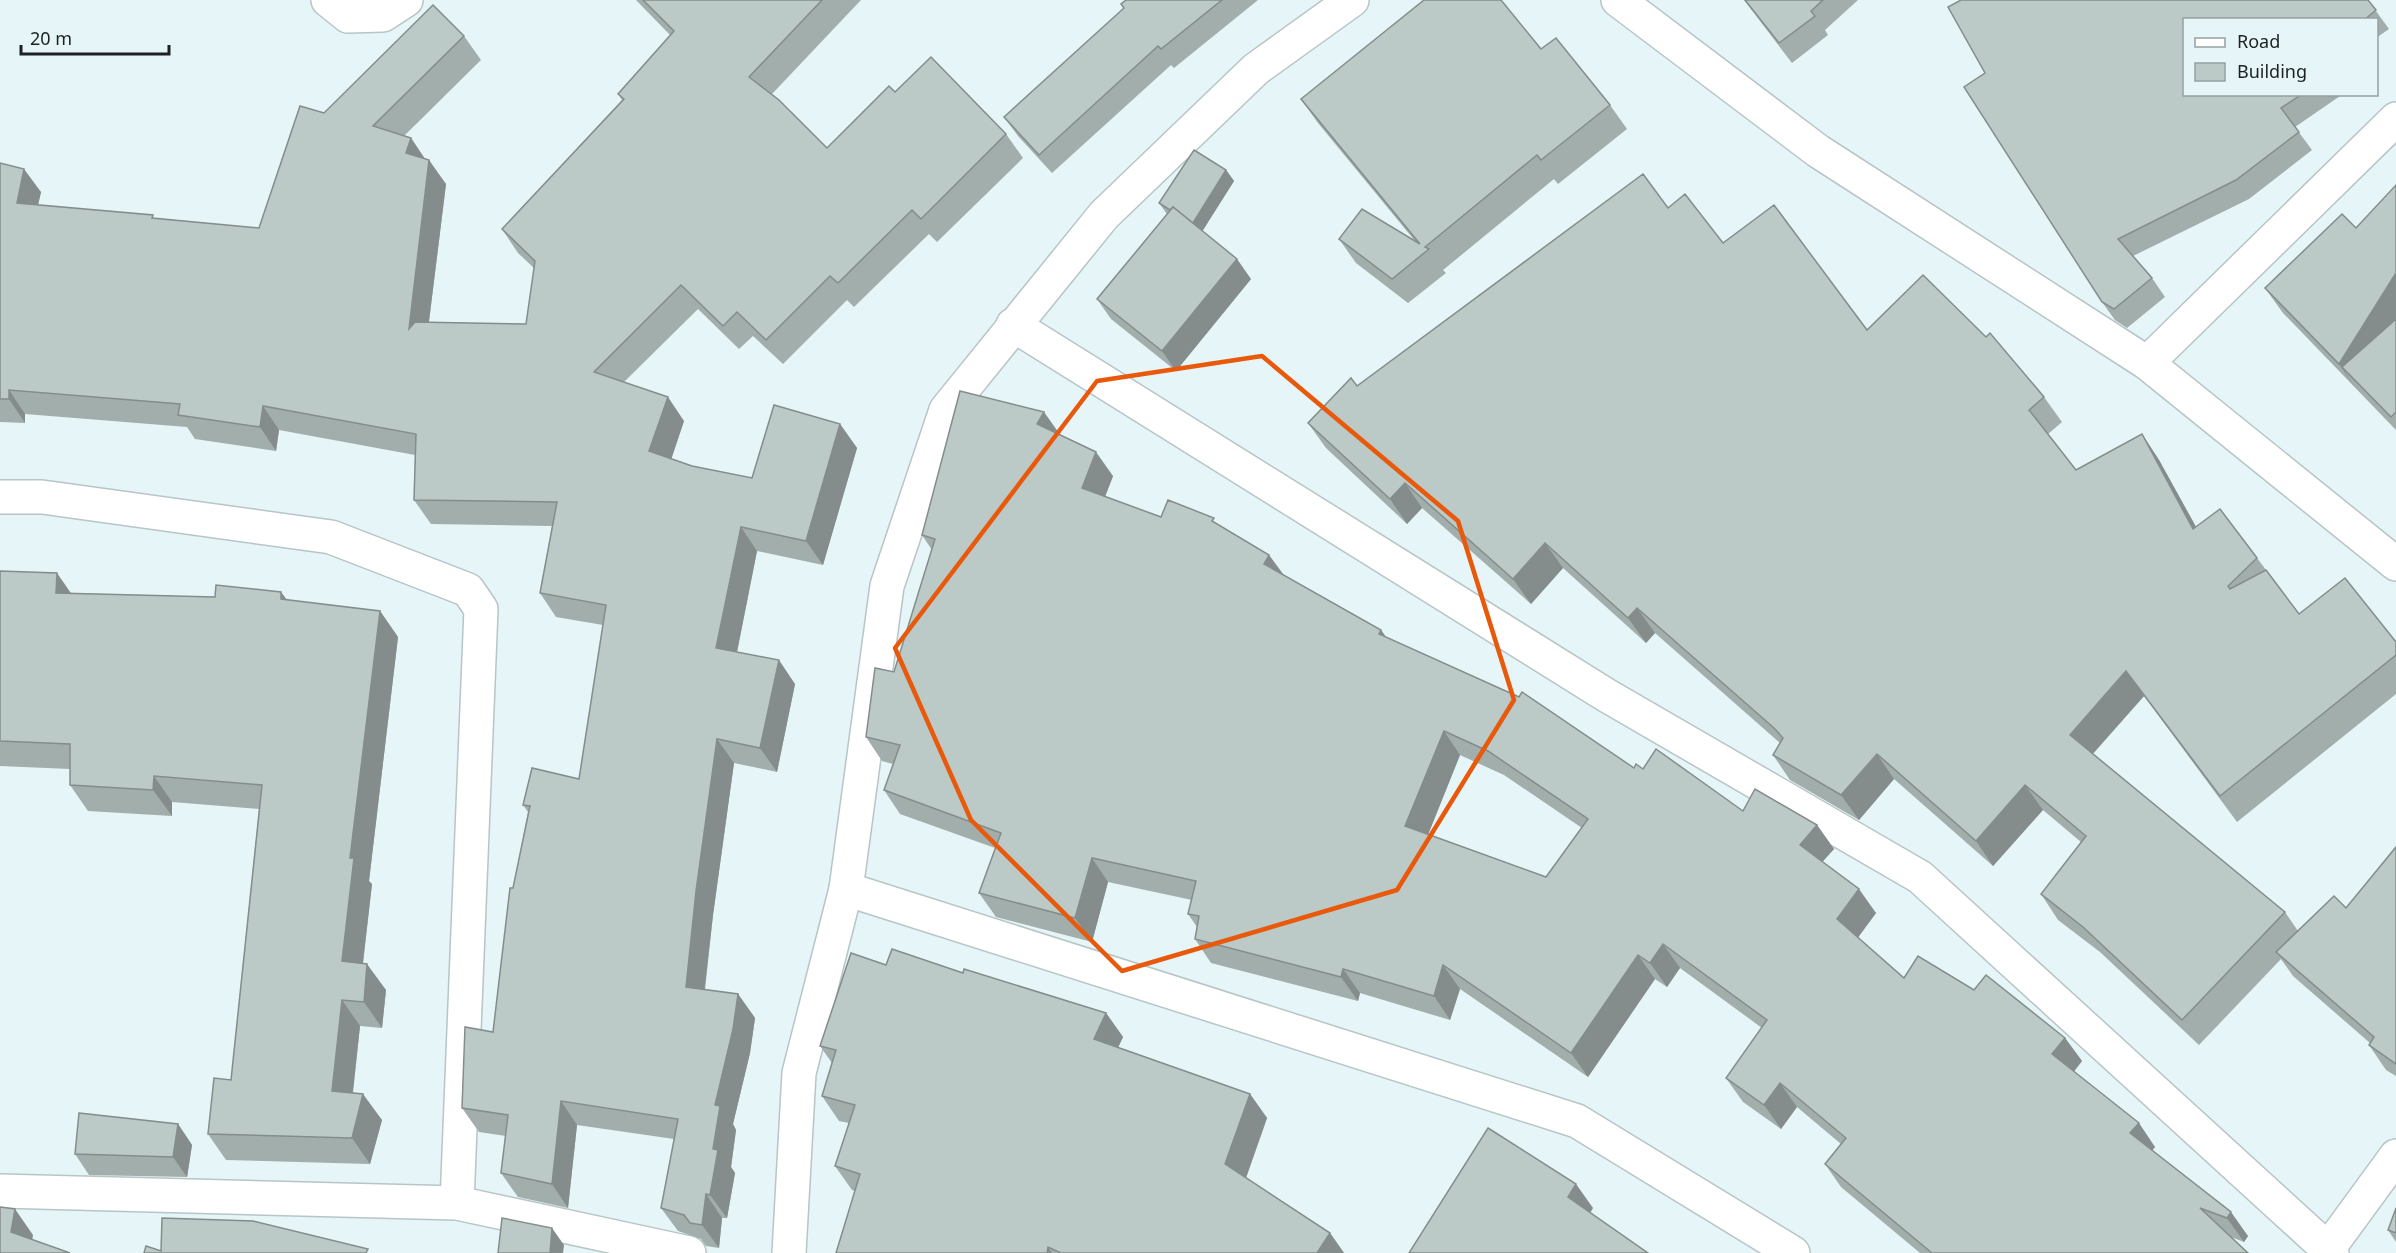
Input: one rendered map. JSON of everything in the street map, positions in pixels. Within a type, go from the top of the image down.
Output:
[{"type":"street","points":[[328,0],[348,16],[383,15],[406,0]]},
{"type":"street","points":[[789,1253],[799,1073],[846,889],[887,586],[946,410],[1013,325],[1112,207],[1257,69],[1352,0]]},
{"type":"street","points":[[1618,0],[1818,151],[2147,363],[2396,564]]},
{"type":"street","points":[[2147,363],[2396,119]]},
{"type":"street","points":[[1013,325],[1606,695],[1920,877],[2330,1251],[2396,1156]]},
{"type":"street","points":[[0,497],[42,497],[331,537],[468,590],[477,599],[482,609],[457,1203]]},
{"type":"street","points":[[846,889],[1577,1121],[1793,1253]]},
{"type":"street","points":[[0,1191],[457,1203],[689,1253]]},
{"type":"highlighted area","points":[[1262,356],[1458,521],[1514,700],[1397,890],[1122,971],[971,820],[895,648],[1097,381]]},
{"type":"building","points":[[643,0],[822,0],[749,77],[779,100],[827,148],[889,86],[895,92],[931,57],[1006,134],[921,219],[912,210],[838,283],[830,276],[766,340],[737,312],[723,326],[681,285],[594,372],[668,397],[649,451],[692,466],[752,478],[774,405],[840,424],[806,541],[741,527],[716,648],[779,660],[760,748],[717,739],[696,891],[686,987],[738,994],[733,1029],[715,1105],[720,1106],[713,1149],[718,1150],[710,1195],[706,1194],[702,1225],[690,1223],[684,1215],[661,1208],[678,1119],[561,1101],[552,1184],[501,1173],[508,1115],[462,1108],[465,1027],[493,1032],[510,888],[513,888],[530,806],[523,805],[532,768],[579,779],[606,605],[540,593],[557,502],[414,500],[416,434],[263,406],[260,427],[178,415],[180,404],[9,390],[9,399],[0,399],[0,163],[24,169],[17,203],[153,215],[152,218],[259,228],[300,106],[324,113],[433,5],[464,36],[373,126],[411,138],[406,153],[429,160],[409,329],[415,322],[526,324],[535,261],[502,229],[624,99],[618,94],[674,31]]},
{"type":"building","points":[[1126,0],[1222,0],[1161,49],[1158,46],[1039,155],[1004,117],[1124,8],[1121,4]]},
{"type":"building","points":[[1424,0],[1501,0],[1541,49],[1556,38],[1610,105],[1541,160],[1537,155],[1425,247],[1429,249],[1392,279],[1339,239],[1362,209],[1420,244],[1301,99]]},
{"type":"building","points":[[1745,0],[1823,0],[1811,11],[1815,16],[1779,43]]},
{"type":"building","points":[[1961,0],[2368,0],[2376,10],[2366,18],[2183,18],[2183,96],[2299,96],[2281,108],[2299,132],[2236,180],[2118,239],[2152,278],[2114,309],[2102,302],[1964,87],[1985,73],[1948,7]]},
{"type":"building","points":[[1194,150],[1226,170],[1193,223],[1173,207],[1170,210],[1159,203]]},
{"type":"building","points":[[1643,174],[1668,208],[1685,194],[1723,243],[1774,205],[1867,330],[1923,275],[1986,337],[1990,333],[2044,397],[2029,410],[2076,470],[2142,434],[2193,529],[2220,509],[2257,558],[2228,586],[2230,589],[2266,570],[2299,614],[2345,578],[2396,642],[2396,655],[2220,796],[2126,671],[2070,735],[2285,912],[2182,1020],[2083,927],[2041,894],[2086,836],[2025,785],[1976,841],[1877,754],[1841,795],[1773,755],[1783,738],[1774,728],[1637,608],[1628,618],[1545,543],[1513,579],[1405,483],[1390,499],[1308,423],[1351,378],[1357,386]]},
{"type":"building","points":[[2396,185],[2396,273],[2339,364],[2265,288],[2342,214],[2356,228]]},
{"type":"building","points":[[1173,207],[1237,259],[1162,351],[1097,299]]},
{"type":"building","points":[[2396,319],[2396,412],[2391,417],[2342,367]]},
{"type":"building","points":[[960,391],[1044,412],[1037,424],[1096,452],[1082,488],[1161,517],[1168,500],[1214,518],[1212,521],[1269,555],[1264,564],[1381,630],[1379,634],[1519,697],[1522,692],[1634,768],[1636,764],[1643,769],[1656,749],[1743,811],[1755,789],[1817,825],[1800,845],[1859,889],[1837,919],[1904,978],[1918,956],[1974,990],[1986,975],[2065,1038],[2052,1054],[2139,1123],[2130,1133],[2231,1212],[2227,1218],[2200,1208],[2248,1253],[1932,1253],[1825,1164],[1846,1138],[1780,1083],[1764,1105],[1726,1078],[1767,1020],[1663,944],[1650,963],[1638,955],[1571,1053],[1443,965],[1434,996],[1343,969],[1341,977],[1195,939],[1199,916],[1188,914],[1196,881],[1092,858],[1075,918],[979,893],[1001,833],[884,790],[900,745],[866,737],[875,668],[894,672],[935,539],[922,535]],"holes":[[[1444,731],[1488,751],[1588,819],[1546,877],[1405,826]]]},
{"type":"building","points":[[0,571],[57,573],[56,593],[215,597],[216,585],[281,592],[281,599],[380,611],[350,858],[354,858],[342,961],[367,964],[364,1002],[342,1000],[332,1091],[363,1094],[352,1138],[208,1134],[214,1078],[231,1080],[262,785],[154,776],[153,790],[70,785],[70,744],[0,741]]},
{"type":"building","points":[[2396,847],[2396,1064],[2369,1045],[2374,1037],[2276,952],[2334,896],[2346,908]]},
{"type":"building","points":[[892,949],[963,973],[964,969],[1106,1013],[1094,1039],[1250,1094],[1225,1164],[1330,1233],[1317,1253],[1061,1253],[1048,1247],[1047,1253],[836,1253],[860,1174],[835,1166],[855,1105],[822,1096],[836,1050],[820,1046],[851,953],[886,965]]},
{"type":"building","points":[[79,1113],[178,1124],[173,1157],[75,1154]]},
{"type":"building","points":[[1488,1128],[1576,1184],[1568,1197],[1648,1253],[1409,1253]]},
{"type":"building","points":[[0,1207],[15,1209],[11,1232],[70,1253],[0,1253]]},
{"type":"building","points":[[2396,1208],[2396,1233],[2388,1230]]},
{"type":"building","points":[[162,1218],[253,1221],[368,1249],[366,1253],[144,1253],[146,1246],[161,1251]]},
{"type":"building","points":[[502,1218],[552,1228],[550,1253],[498,1253]]}]
